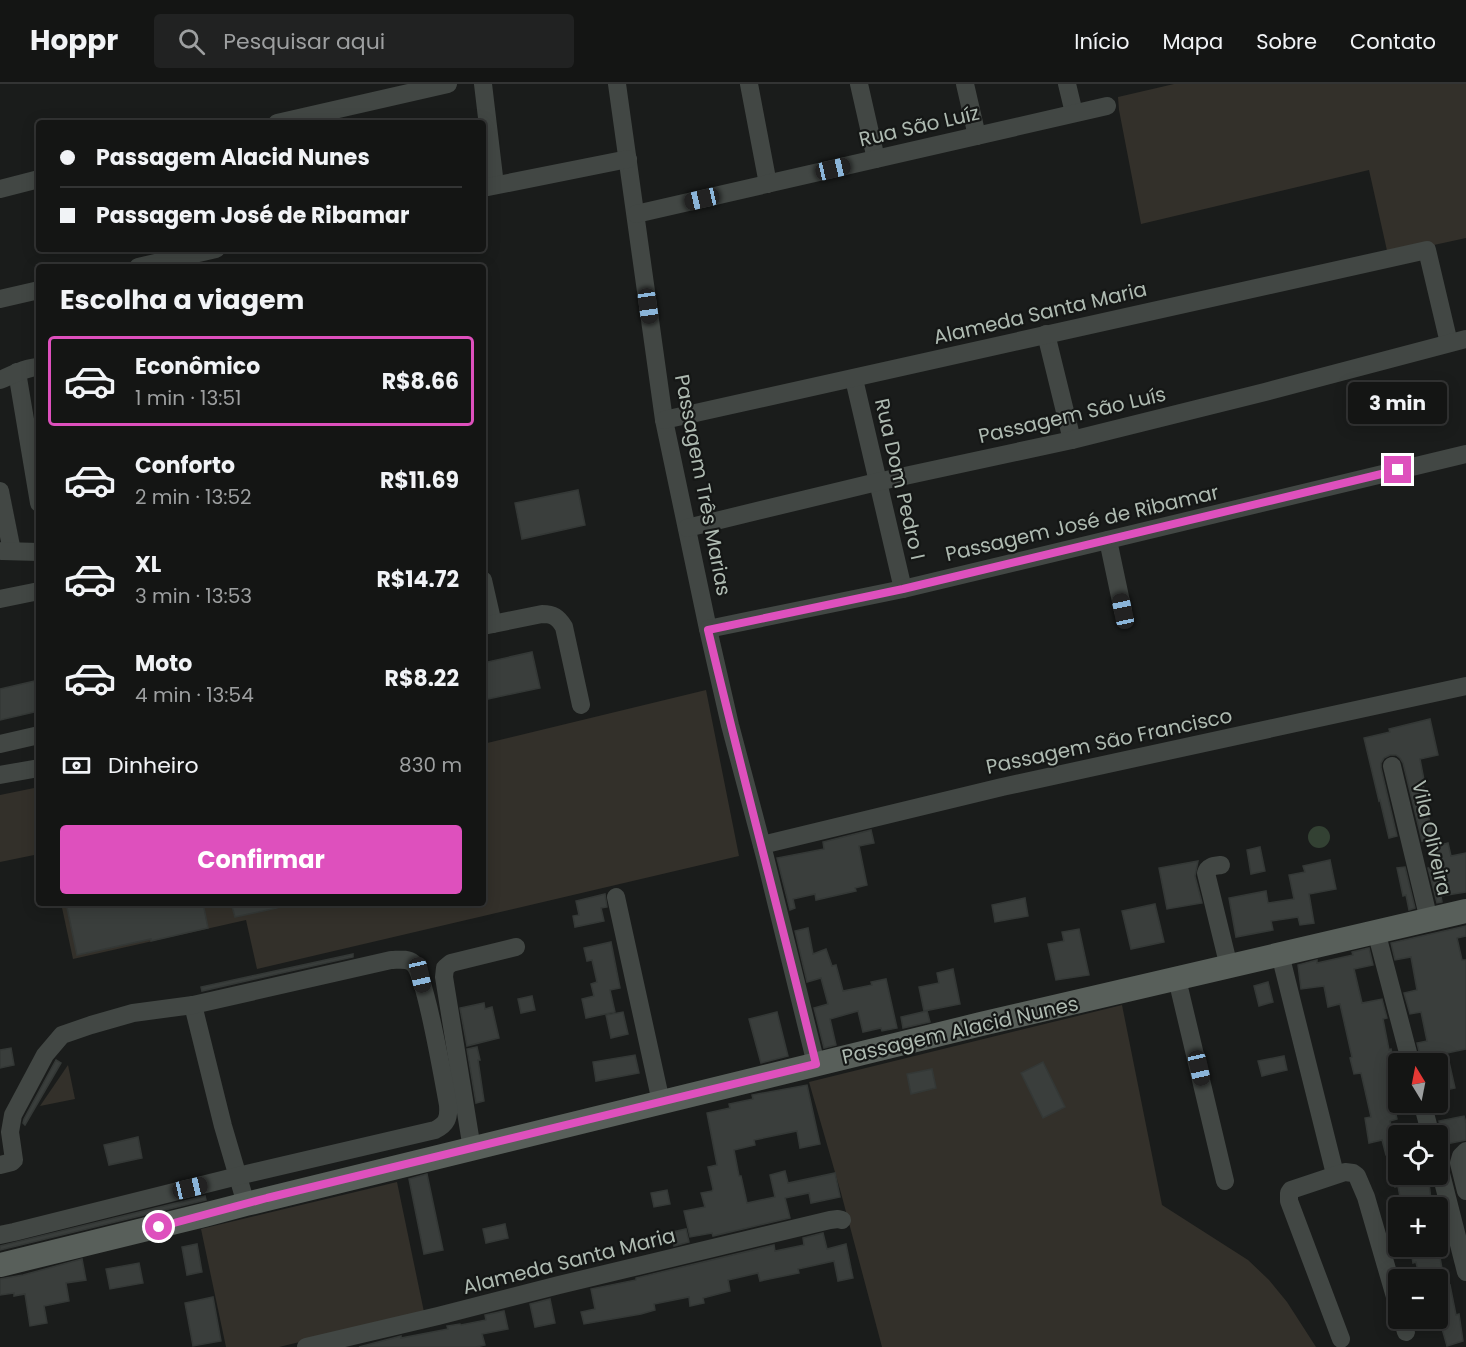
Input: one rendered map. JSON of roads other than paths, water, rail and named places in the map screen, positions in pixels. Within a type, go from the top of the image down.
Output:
[{"type":"main road","name":"Passagem Alacid Nunes","points":[[0,1265],[816,1064],[1466,911]]},
{"type":"street","points":[[290,120],[448,84]]},
{"type":"street","points":[[483,84],[485,120]]},
{"type":"street","name":"Passagem Três Marias","points":[[617,84],[664,420],[730,725],[816,1064]]},
{"type":"street","points":[[749,84],[768,184]]},
{"type":"street","points":[[858,84],[876,159]]},
{"type":"street","points":[[965,84],[977,136]]},
{"type":"street","points":[[1067,84],[1074,113]]},
{"type":"street","name":"Rua São Luíz","points":[[636,214],[1107,106]]},
{"type":"street","points":[[486,135],[489,186],[628,159]]},
{"type":"street","points":[[0,189],[36,180]]},
{"type":"street","name":"Alameda Santa Maria","points":[[664,420],[1427,250],[1457,341]]},
{"type":"street","points":[[144,264],[164,255],[190,252]]},
{"type":"street","points":[[0,299],[36,291]]},
{"type":"street","points":[[1046,334],[1072,440]]},
{"type":"street","name":"Passagem São Luís","points":[[687,528],[877,482],[1072,440],[1457,341]]},
{"type":"street","points":[[36,367],[8,376],[36,491]]},
{"type":"street","name":"Rua Dom Pedro I","points":[[854,379],[903,589]]},
{"type":"street","name":"Passagem José de Ribamar","points":[[708,630],[903,589],[1466,454]]},
{"type":"street","points":[[0,491],[6,551],[36,552]]},
{"type":"street","points":[[1108,540],[1123,611]]},
{"type":"street","points":[[0,599],[36,596]]},
{"type":"street","points":[[486,607],[488,625],[542,614],[551,614],[559,619],[564,627],[581,705]]},
{"type":"street","name":"Passagem São Francisco","points":[[762,845],[1013,785],[1466,687]]},
{"type":"street","points":[[0,744],[36,736]]},
{"type":"street","name":"Vila Oliveira","points":[[1392,766],[1429,920]]},
{"type":"street","points":[[0,775],[36,769]]},
{"type":"street","points":[[1221,865],[1210,867],[1206,873],[1229,967]]},
{"type":"street","points":[[616,897],[661,1102]]},
{"type":"street","points":[[1376,931],[1408,1053]]},
{"type":"street","points":[[472,1149],[444,977],[445,968],[451,963],[516,947]]},
{"type":"street","points":[[1280,954],[1335,1174]]},
{"type":"street","points":[[0,1165],[14,1160],[10,1132],[13,1115],[45,1055],[62,1035],[133,1013],[193,1005],[391,960],[400,959],[416,965],[448,1105],[449,1113],[446,1123],[435,1130],[0,1235]]},
{"type":"street","points":[[1177,978],[1225,1181]]},
{"type":"street","points":[[193,1005],[246,1204]]},
{"type":"street","points":[[1466,1151],[1459,1163],[1466,1191]]},
{"type":"street","points":[[1341,1338],[1289,1201],[1288,1196],[1291,1190],[1335,1174],[1345,1172],[1357,1176],[1366,1197],[1388,1273]]},
{"type":"street","points":[[1444,1185],[1466,1272]]},
{"type":"street","name":"Alameda Santa Maria","points":[[306,1347],[830,1220],[842,1220]]}]
